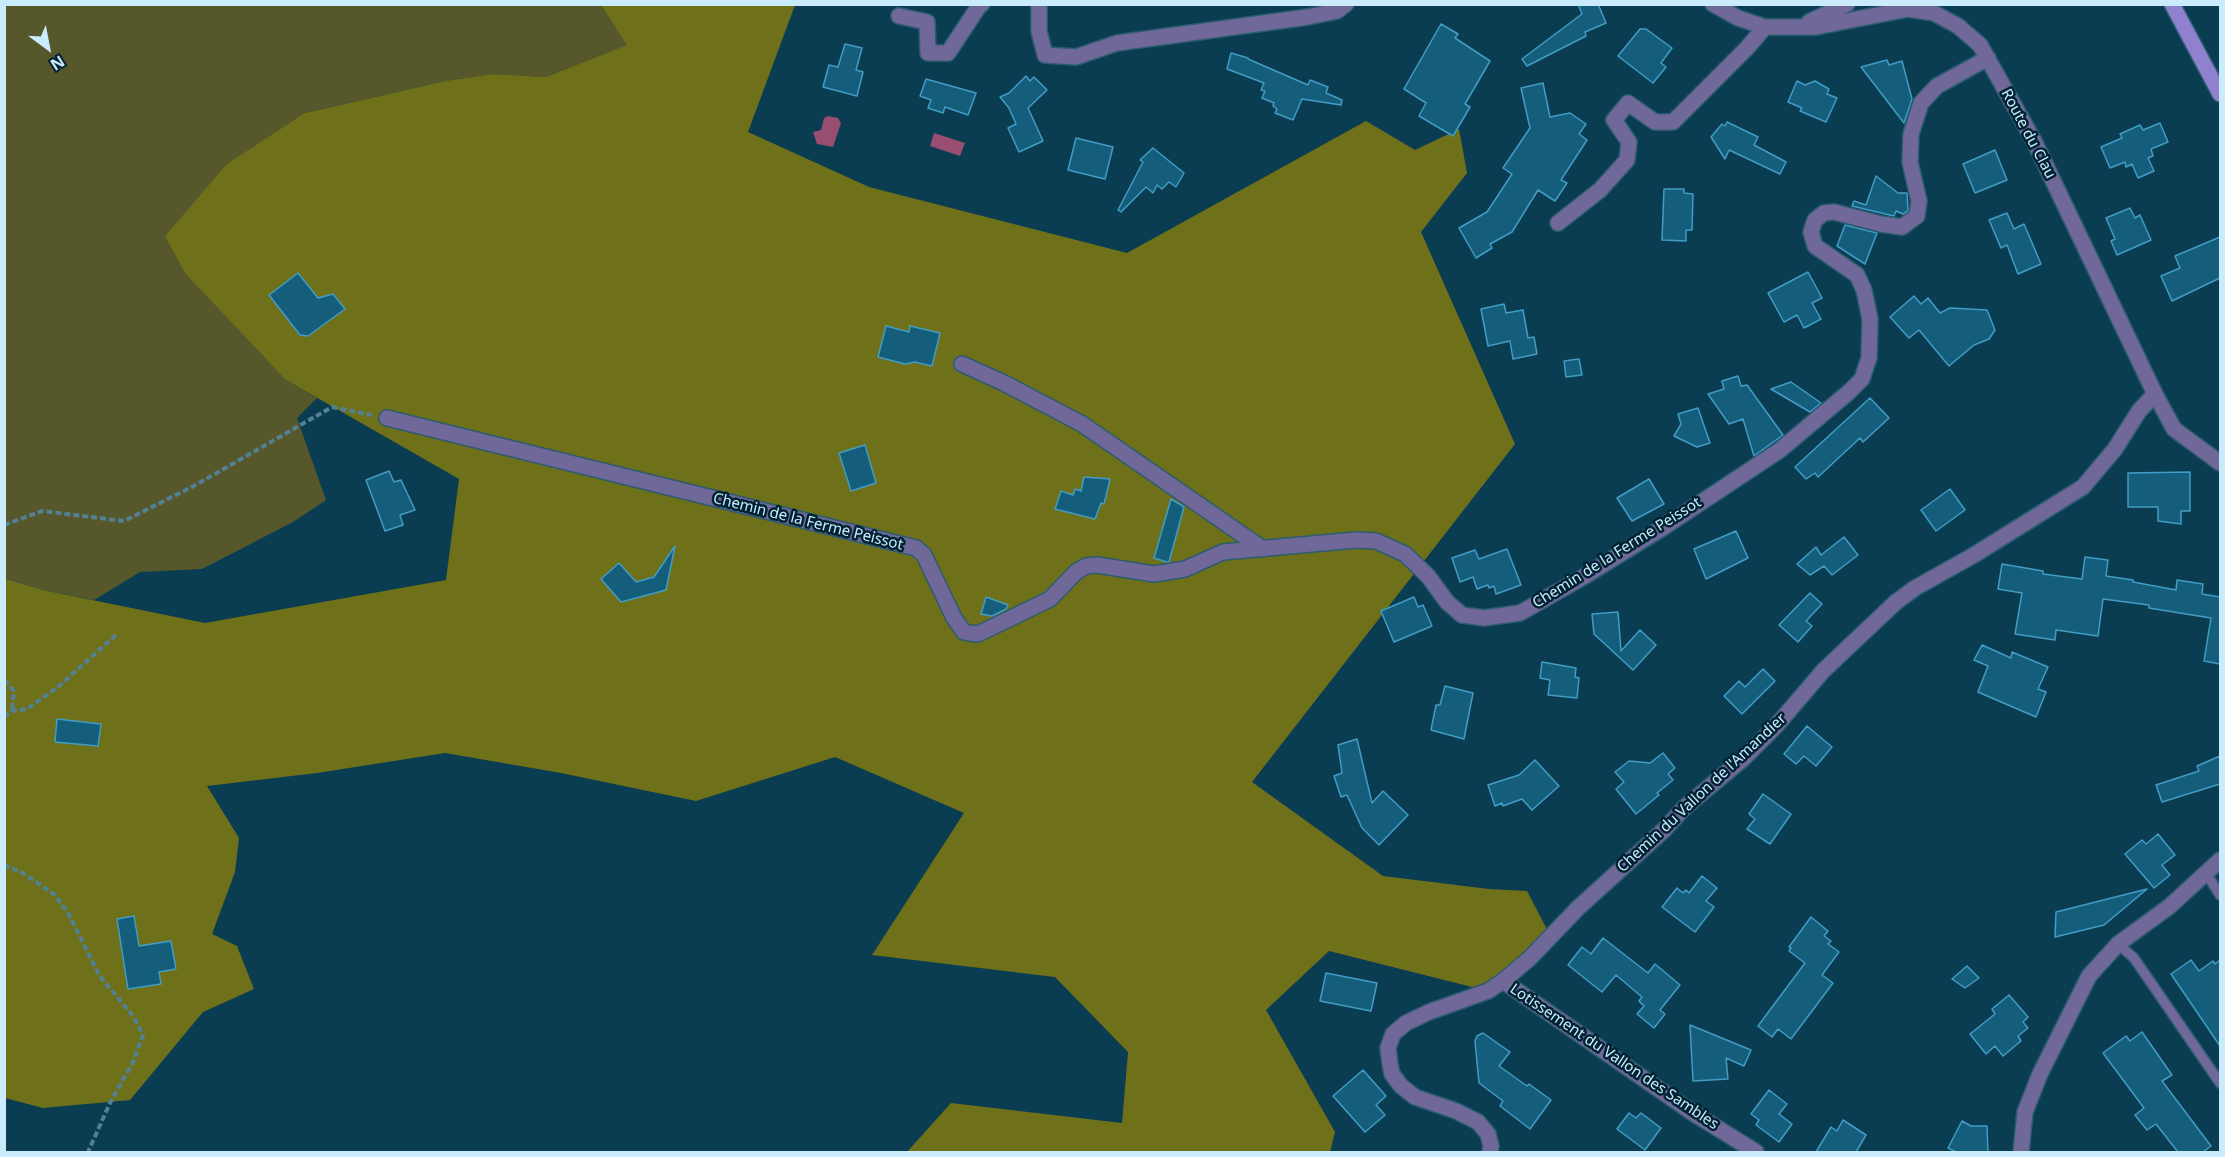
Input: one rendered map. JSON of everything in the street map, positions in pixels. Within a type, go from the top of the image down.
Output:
[{"type":"main road","points":[[2172,4],[2220,94]]},
{"type":"street","points":[[899,16],[927,22],[928,53],[948,53],[982,4]]},
{"type":"street","points":[[1039,4],[1040,32],[1045,55],[1076,57],[1117,43],[1308,17],[1337,11],[1346,4]]},
{"type":"street","name":"Route du Clau","points":[[1713,4],[1738,18],[1765,27],[1816,27],[1908,9],[1934,13],[1959,26],[1980,45],[2035,144],[2174,429],[2220,463]]},
{"type":"street","points":[[1798,26],[1847,4]]},
{"type":"street","points":[[1558,223],[1600,190],[1627,160],[1629,142],[1614,120],[1628,103],[1655,122],[1673,122],[1765,27]]},
{"type":"street","name":"Chemin de la Ferme Peissot","points":[[387,418],[916,548],[924,555],[954,618],[964,632],[969,633],[978,634],[1050,599],[1076,572],[1086,566],[1097,565],[1154,574],[1185,569],[1223,552],[1356,540],[1376,541],[1405,554],[1428,576],[1447,602],[1462,615],[1484,618],[1520,613],[1585,576],[1780,450],[1862,379],[1869,358],[1870,320],[1864,290],[1857,275],[1815,246],[1811,232],[1815,220],[1824,213],[1834,212],[1902,227],[1917,216],[1919,201],[1911,162],[1911,134],[1921,103],[1937,86],[1988,58]]},
{"type":"street","points":[[962,364],[1082,424],[1263,549]]},
{"type":"street","name":"Chemin du Vallon de l'Amandier","points":[[1494,1150],[1488,1134],[1478,1122],[1456,1111],[1415,1097],[1401,1086],[1392,1074],[1388,1048],[1393,1034],[1406,1023],[1428,1012],[1488,991],[1503,981],[1530,958],[1578,908],[1664,830],[1684,808],[1752,750],[1776,726],[1823,671],[1896,602],[1915,588],[1974,555],[2083,488],[2115,449],[2139,411],[2155,393]]},
{"type":"street","points":[[2021,1152],[2025,1112],[2040,1074],[2089,976],[2118,944],[2170,906],[2220,860]]},
{"type":"street","name":"Lotissement du Vallon des Sambles","points":[[1503,981],[1693,1113],[1756,1152]]},
{"type":"lane","points":[[2206,873],[2220,895]]},
{"type":"lane","points":[[2118,944],[2134,958],[2220,1083]]},
{"type":"path","points":[[4,525],[42,511],[124,521],[192,487],[332,407],[387,418]]},
{"type":"path","points":[[4,717],[12,711],[27,709],[58,687],[117,634]]},
{"type":"path","points":[[4,680],[14,692],[12,711]]},
{"type":"path","points":[[4,865],[23,873],[55,895],[68,913],[99,975],[133,1016],[143,1035],[133,1062],[110,1103],[88,1152]]},
{"type":"green space","points":[[5,5],[601,5],[628,45],[546,77],[493,74],[445,81],[305,113],[286,380],[317,398],[297,418],[326,500],[293,522],[202,569],[140,572],[94,600],[43,590],[5,578]]},
{"type":"shaded area","points":[[601,5],[795,5],[748,132],[869,187],[1127,253],[1366,121],[1415,150],[1459,129],[1467,173],[1421,232],[1515,444],[1252,782],[1383,876],[1489,889],[1527,891],[1550,935],[1480,989],[1329,951],[1266,1010],[1335,1132],[1330,1152],[907,1152],[951,1103],[1122,1123],[1128,1052],[1055,977],[872,955],[964,813],[835,757],[696,801],[561,773],[445,753],[317,773],[207,786],[239,838],[235,872],[212,934],[237,946],[254,989],[203,1012],[130,1100],[43,1108],[5,1098],[4,578],[43,590],[205,623],[446,580],[459,479],[286,380],[185,273],[165,236],[227,164],[305,113],[445,81],[493,74],[546,77],[627,45]]},
{"type":"shaded area","points":[[828,116],[838,118],[841,123],[833,147],[817,144],[813,132],[821,130],[824,118]]},
{"type":"shaded area","points":[[934,133],[965,143],[960,156],[930,146]]},
{"type":"building","points":[[1578,4],[1598,4],[1606,23],[1585,32],[1586,36],[1527,66],[1522,59],[1582,14]]},
{"type":"building","points":[[1441,24],[1458,34],[1455,38],[1490,61],[1465,104],[1470,107],[1453,136],[1419,116],[1426,103],[1404,89]]},
{"type":"building","points":[[1640,29],[1646,29],[1672,48],[1661,63],[1666,67],[1653,83],[1618,56]]},
{"type":"building","points":[[845,44],[862,48],[856,70],[863,72],[857,96],[823,87],[829,65],[838,67]]},
{"type":"building","points":[[1231,53],[1248,58],[1308,85],[1310,80],[1328,87],[1326,93],[1342,100],[1341,105],[1302,99],[1293,120],[1275,113],[1277,109],[1273,106],[1274,103],[1262,98],[1265,91],[1261,90],[1264,83],[1227,69]]},
{"type":"building","points":[[1887,60],[1889,65],[1902,61],[1912,99],[1904,123],[1861,67]]},
{"type":"building","points":[[1026,76],[1030,81],[1034,77],[1047,90],[1028,108],[1043,141],[1019,152],[1008,128],[1016,124],[1009,108],[1000,97],[1009,93]]},
{"type":"building","points":[[926,79],[976,93],[968,115],[945,107],[943,113],[928,108],[931,100],[920,96]]},
{"type":"building","points":[[1797,81],[1805,85],[1815,81],[1829,89],[1827,94],[1837,98],[1826,122],[1800,111],[1802,108],[1788,102]]},
{"type":"building","points":[[1543,83],[1550,117],[1570,113],[1586,124],[1579,134],[1587,140],[1561,180],[1567,183],[1555,201],[1538,190],[1512,232],[1490,244],[1492,248],[1476,258],[1459,228],[1487,212],[1512,174],[1503,168],[1530,128],[1521,88]]},
{"type":"building","points":[[1727,122],[1758,137],[1754,145],[1786,162],[1780,174],[1729,150],[1725,159],[1711,137],[1722,124],[1725,126]]},
{"type":"building","points":[[2160,123],[2168,142],[2151,149],[2153,156],[2148,158],[2154,171],[2138,178],[2132,164],[2126,167],[2125,162],[2110,168],[2101,147],[2122,138],[2120,134],[2140,125],[2143,130]]},
{"type":"building","points":[[1076,138],[1113,147],[1105,179],[1068,170]]},
{"type":"building","points":[[1153,148],[1184,173],[1176,187],[1169,182],[1162,189],[1157,185],[1153,193],[1146,187],[1121,212],[1118,210],[1143,162],[1140,160]]},
{"type":"building","points":[[1995,150],[2007,180],[1975,193],[1963,164]]},
{"type":"building","points":[[1876,176],[1898,193],[1907,193],[1908,211],[1903,214],[1896,211],[1894,216],[1852,206],[1854,201],[1866,205]]},
{"type":"building","points":[[1664,189],[1684,189],[1684,193],[1693,194],[1692,230],[1686,230],[1686,241],[1662,240]]},
{"type":"building","points":[[2130,208],[2135,218],[2140,215],[2151,240],[2117,255],[2111,241],[2115,239],[2106,218]]},
{"type":"building","points":[[2007,213],[2014,229],[2024,224],[2041,264],[2018,274],[2007,245],[2001,248],[1989,220]]},
{"type":"building","points":[[1845,225],[1877,233],[1865,264],[1837,246]]},
{"type":"building","points":[[2220,237],[2220,278],[2172,301],[2161,276],[2180,268],[2175,256]]},
{"type":"building","points":[[1808,272],[1822,298],[1812,303],[1821,319],[1804,328],[1797,315],[1784,322],[1768,293]]},
{"type":"building","points":[[298,273],[318,298],[333,294],[345,309],[308,336],[300,335],[269,295]]},
{"type":"building","points":[[1914,296],[1921,304],[1928,298],[1940,313],[1950,308],[1987,310],[1995,330],[1989,339],[1974,345],[1949,366],[1919,330],[1909,338],[1890,317]]},
{"type":"building","points":[[1504,304],[1506,313],[1523,310],[1528,338],[1534,337],[1537,354],[1513,359],[1510,341],[1488,346],[1481,309]]},
{"type":"building","points":[[886,326],[909,332],[910,326],[940,333],[932,366],[915,362],[905,364],[878,357]]},
{"type":"building","points":[[1579,359],[1582,375],[1566,377],[1564,361]]},
{"type":"building","points":[[1738,376],[1741,386],[1747,385],[1783,435],[1754,456],[1743,419],[1729,424],[1708,394],[1724,389],[1722,381]]},
{"type":"building","points":[[1791,382],[1821,403],[1810,412],[1771,389]]},
{"type":"building","points":[[1870,398],[1889,418],[1863,442],[1860,438],[1818,477],[1815,473],[1806,479],[1795,467]]},
{"type":"building","points":[[1698,408],[1710,443],[1697,447],[1674,436],[1681,424],[1678,414]]},
{"type":"building","points":[[865,445],[876,483],[851,491],[839,453]]},
{"type":"building","points":[[389,471],[394,482],[401,480],[415,510],[400,515],[403,525],[385,531],[366,480]]},
{"type":"building","points":[[2190,472],[2190,511],[2181,511],[2181,524],[2158,521],[2158,507],[2128,507],[2128,473]]},
{"type":"building","points":[[1084,477],[1110,479],[1104,504],[1101,503],[1095,519],[1055,509],[1061,491],[1073,495],[1075,489],[1081,491]]},
{"type":"building","points":[[1649,479],[1664,504],[1632,521],[1617,498]]},
{"type":"building","points":[[1950,489],[1965,510],[1936,531],[1921,510]]},
{"type":"building","points":[[1171,499],[1184,507],[1169,562],[1167,562],[1154,558]]},
{"type":"building","points":[[1736,531],[1748,558],[1706,579],[1694,549]]},
{"type":"building","points":[[1844,537],[1858,555],[1832,575],[1824,566],[1810,575],[1797,564],[1816,547],[1821,555]]},
{"type":"building","points":[[675,546],[666,590],[621,602],[601,579],[619,563],[636,582],[654,577]]},
{"type":"building","points":[[1507,549],[1521,585],[1496,594],[1494,586],[1489,588],[1488,585],[1477,589],[1473,577],[1460,582],[1452,558],[1475,550],[1479,559]]},
{"type":"building","points":[[2085,557],[2108,560],[2106,576],[2176,590],[2177,580],[2203,584],[2202,594],[2220,597],[2220,664],[2204,661],[2211,618],[2149,608],[2149,605],[2103,599],[2098,636],[2056,630],[2055,640],[2015,634],[2022,593],[1998,589],[2002,564],[2043,571],[2043,574],[2082,579]]},
{"type":"building","points":[[1810,593],[1822,604],[1806,621],[1812,626],[1798,642],[1779,625]]},
{"type":"building","points":[[986,597],[1008,605],[1006,609],[992,616],[981,614]]},
{"type":"building","points":[[1414,597],[1418,607],[1423,605],[1432,626],[1394,642],[1381,611]]},
{"type":"building","points":[[1618,612],[1621,651],[1640,630],[1656,645],[1633,670],[1594,634],[1592,614]]},
{"type":"building","points":[[1982,645],[2011,658],[2012,652],[2048,667],[2038,689],[2046,692],[2036,717],[1978,692],[1988,666],[1974,660]]},
{"type":"building","points":[[1542,662],[1576,668],[1575,677],[1579,678],[1577,698],[1548,695],[1550,680],[1540,678]]},
{"type":"building","points":[[1763,669],[1775,681],[1742,714],[1724,696],[1739,681],[1745,687]]},
{"type":"building","points":[[1445,686],[1473,693],[1464,739],[1431,730],[1436,705],[1440,705]]},
{"type":"building","points":[[57,719],[101,724],[98,746],[55,742]]},
{"type":"building","points":[[1807,726],[1832,747],[1816,766],[1804,756],[1796,764],[1784,754]]},
{"type":"building","points":[[1357,739],[1372,803],[1383,791],[1408,815],[1379,845],[1362,828],[1347,795],[1341,797],[1334,776],[1342,773],[1338,745]]},
{"type":"building","points":[[1663,753],[1675,768],[1668,774],[1673,780],[1636,814],[1616,789],[1624,782],[1615,772],[1629,761],[1650,763]]},
{"type":"building","points":[[2220,756],[2220,784],[2162,802],[2156,785],[2199,771],[2197,766]]},
{"type":"building","points":[[1535,760],[1559,786],[1532,810],[1522,799],[1503,806],[1502,803],[1495,806],[1488,785],[1519,775]]},
{"type":"building","points":[[1763,794],[1791,814],[1770,844],[1747,829],[1755,819],[1749,814]]},
{"type":"building","points":[[2158,834],[2175,855],[2162,865],[2170,875],[2154,888],[2125,854],[2142,840],[2146,844]]},
{"type":"building","points":[[1702,876],[1717,888],[1706,901],[1714,907],[1695,932],[1662,907],[1677,888],[1683,893],[1686,890],[1689,893]]},
{"type":"building","points":[[2147,889],[2104,925],[2055,937],[2056,912]]},
{"type":"building","points":[[134,916],[139,946],[171,941],[176,969],[159,972],[161,984],[128,989],[117,919]]},
{"type":"building","points":[[1811,917],[1828,931],[1824,936],[1831,941],[1828,944],[1839,952],[1822,975],[1833,983],[1791,1039],[1778,1029],[1772,1037],[1758,1026],[1805,963],[1789,951],[1791,948],[1789,947]]},
{"type":"building","points":[[1603,938],[1648,973],[1655,964],[1680,985],[1660,1010],[1665,1014],[1654,1028],[1637,1014],[1644,1006],[1639,1001],[1642,997],[1616,975],[1602,992],[1568,965],[1582,947],[1591,954]]},
{"type":"building","points":[[2191,960],[2199,971],[2213,961],[2215,964],[2220,960],[2220,1046],[2171,974]]},
{"type":"building","points":[[1967,966],[1979,978],[1965,988],[1952,979]]},
{"type":"building","points":[[1326,973],[1377,983],[1371,1011],[1320,1001]]},
{"type":"building","points":[[2009,995],[2028,1017],[2023,1022],[2028,1028],[2018,1036],[2021,1041],[2003,1056],[1995,1046],[1986,1054],[1970,1034],[1995,1014],[1992,1009]]},
{"type":"building","points":[[1690,1025],[1751,1050],[1744,1066],[1726,1058],[1728,1079],[1693,1081]]},
{"type":"building","points":[[2142,1032],[2172,1075],[2162,1081],[2211,1146],[2203,1152],[2178,1152],[2156,1124],[2147,1130],[2135,1115],[2144,1108],[2103,1053],[2126,1036],[2130,1041]]},
{"type":"building","points":[[1483,1033],[1510,1052],[1499,1066],[1551,1100],[1530,1129],[1500,1106],[1503,1101],[1479,1083],[1475,1041],[1477,1036]]},
{"type":"building","points":[[1363,1070],[1386,1096],[1376,1105],[1385,1115],[1365,1132],[1333,1096]]},
{"type":"building","points":[[1769,1090],[1787,1104],[1779,1114],[1792,1124],[1779,1142],[1756,1125],[1759,1120],[1751,1114]]},
{"type":"building","points":[[1629,1113],[1636,1118],[1641,1113],[1661,1128],[1645,1150],[1617,1129]]},
{"type":"building","points":[[1843,1120],[1866,1135],[1856,1152],[1816,1152],[1831,1127],[1837,1131]]},
{"type":"building","points":[[1962,1121],[1971,1126],[1987,1126],[1988,1152],[1956,1152],[1948,1148]]}]
